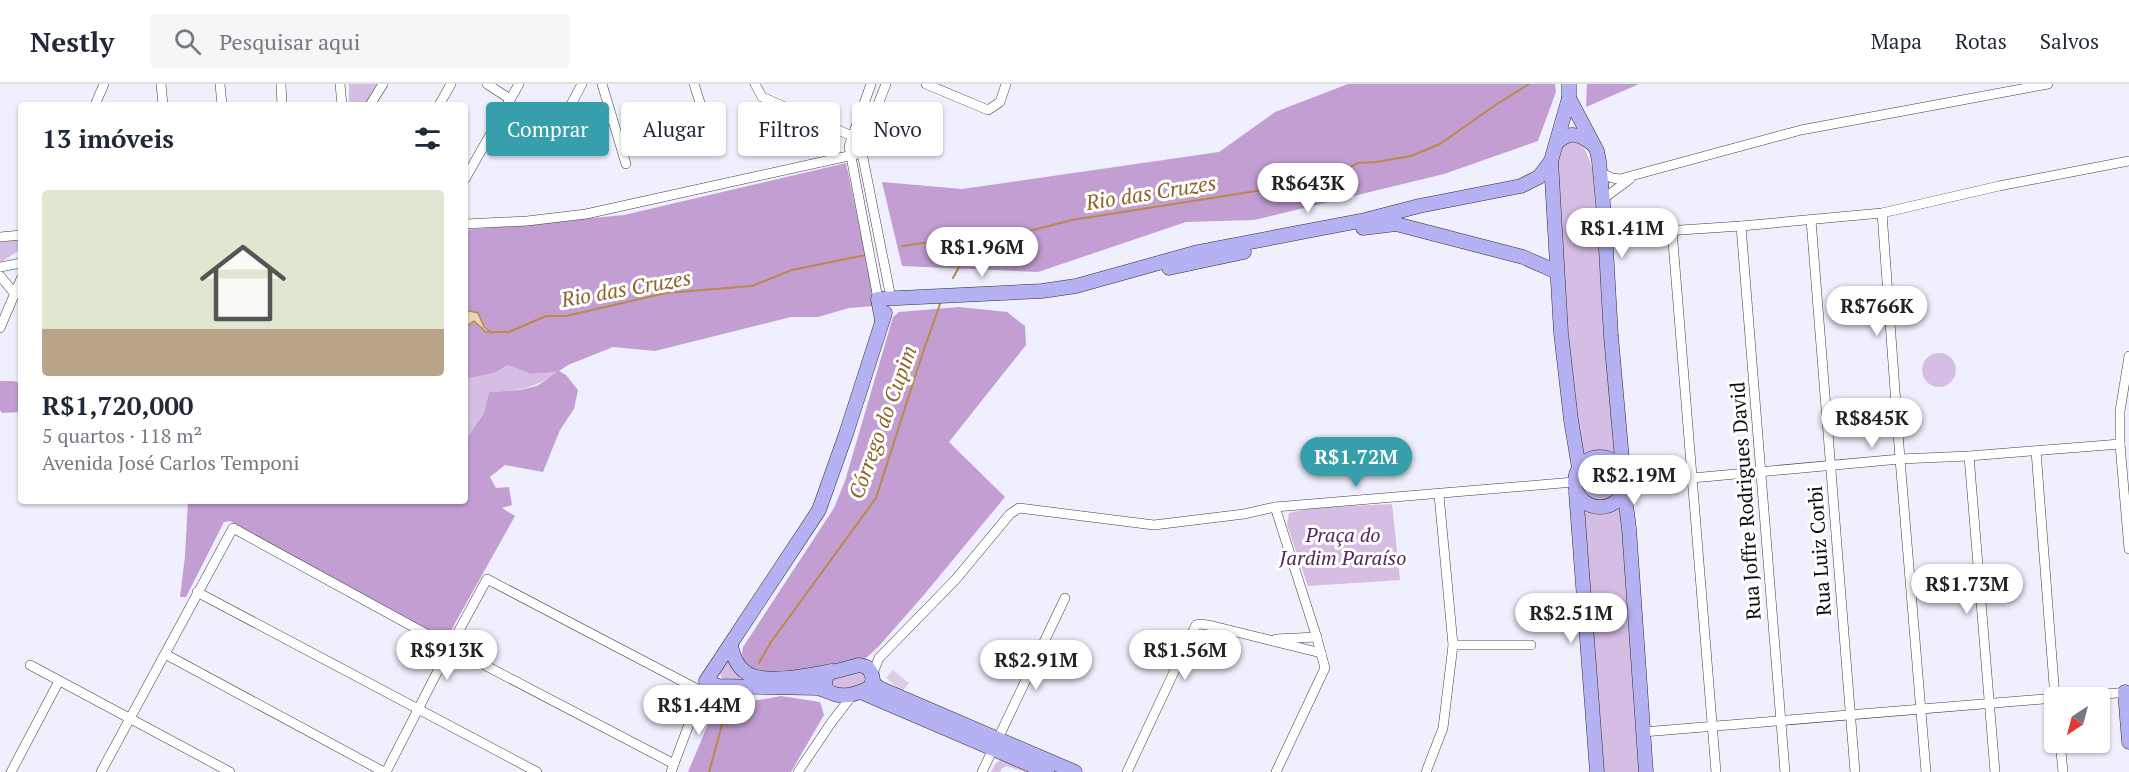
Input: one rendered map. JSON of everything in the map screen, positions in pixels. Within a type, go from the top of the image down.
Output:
[{"type":"street","points":[[161,84],[163,102]]},
{"type":"street","points":[[220,84],[222,102]]},
{"type":"street","points":[[280,84],[282,102]]},
{"type":"street","points":[[340,84],[342,102]]},
{"type":"street","points":[[372,102],[383,84]]},
{"type":"street","points":[[441,102],[451,84]]},
{"type":"street","points":[[487,84],[510,99]]},
{"type":"street","points":[[468,174],[519,84]]},
{"type":"street","points":[[572,102],[582,84]]},
{"type":"street","points":[[602,84],[626,164]]},
{"type":"street","points":[[694,84],[700,102]]},
{"type":"street","points":[[755,84],[762,97],[852,136],[849,146],[850,155],[884,298]]},
{"type":"street","points":[[864,102],[871,84]]},
{"type":"street","points":[[879,102],[886,84]]},
{"type":"street","points":[[926,84],[988,110],[1000,102],[1006,84]]},
{"type":"street","points":[[1600,172],[1612,178],[1633,177],[1801,130],[2048,84]]},
{"type":"street","points":[[97,102],[103,86]]},
{"type":"street","points":[[103,86],[105,102]]},
{"type":"street","points":[[1569,90],[1597,151],[1600,172],[1646,772]]},
{"type":"street","points":[[1569,90],[1551,161],[1563,355],[1579,468]]},
{"type":"street","points":[[1556,144],[1562,137],[1571,134],[1578,134],[1592,143]]},
{"type":"street","points":[[468,224],[527,221],[586,214],[850,155]]},
{"type":"street","points":[[101,772],[233,528],[672,768],[703,686],[819,510],[882,320],[884,298],[862,156]]},
{"type":"street","points":[[884,298],[1042,291],[1076,286],[1198,252],[1365,220],[1419,206],[1521,186],[1539,177],[1551,161]]},
{"type":"street","points":[[1605,235],[1882,213],[1999,186],[2129,161]]},
{"type":"street","points":[[1603,199],[1633,177]]},
{"type":"street","points":[[1882,213],[1926,772]]},
{"type":"street","name":"Rua Luiz Corbi","points":[[1811,220],[1855,772]]},
{"type":"street","points":[[1076,286],[1099,287],[1194,262],[1396,224],[1523,257],[1557,272]]},
{"type":"street","name":"Rua Joffre Rodrigues David","points":[[1741,226],[1785,772]]},
{"type":"street","points":[[1672,230],[1716,772]]},
{"type":"street","points":[[0,237],[18,235]]},
{"type":"street","points":[[0,267],[18,264]]},
{"type":"street","points":[[0,276],[14,297]]},
{"type":"street","points":[[0,328],[18,287]]},
{"type":"street","points":[[2129,356],[2120,411],[2120,444],[2129,549]]},
{"type":"street","points":[[1624,480],[1761,473],[1900,459],[2120,444]]},
{"type":"street","points":[[2036,451],[2056,687]]},
{"type":"street","points":[[1575,487],[1583,501],[1592,506],[1602,507],[1611,505],[1619,498],[1624,480],[1617,463],[1608,457],[1598,456],[1587,459],[1575,474],[1575,487],[1597,772]]},
{"type":"street","points":[[1969,456],[1995,772]]},
{"type":"street","points":[[165,654],[385,772],[450,646],[488,579],[703,686],[818,688],[843,696],[869,688],[879,658],[956,579],[1010,514],[1019,508],[1154,525],[1244,514],[1275,507],[1575,487]]},
{"type":"street","points":[[1426,772],[1443,728],[1453,645],[1439,495]]},
{"type":"street","points":[[1275,507],[1317,636],[1325,668],[1276,772]]},
{"type":"street","points":[[197,592],[537,772]]},
{"type":"street","points":[[982,772],[1065,598]]},
{"type":"street","points":[[1127,772],[1196,626],[1200,624],[1213,626],[1321,653]]},
{"type":"street","points":[[1264,639],[1317,636]]},
{"type":"street","points":[[1453,645],[1532,645]]},
{"type":"street","points":[[730,646],[742,670],[756,677],[798,678],[859,665],[879,658]]},
{"type":"street","points":[[30,665],[230,772]]},
{"type":"street","points":[[859,665],[867,667],[879,688],[1047,772]]},
{"type":"street","points":[[831,723],[835,708],[831,693],[826,689],[825,680],[832,671]]},
{"type":"street","points":[[11,772],[59,681]]},
{"type":"street","points":[[857,692],[995,745],[1075,772]]},
{"type":"street","points":[[798,772],[831,723],[857,692]]},
{"type":"street","points":[[2110,693],[2127,692],[2129,742]]},
{"type":"street","points":[[1643,732],[2044,699]]},
{"type":"street","points":[[2061,753],[2063,772]]},
{"type":"green space","points":[[349,84],[378,84],[369,102],[349,102]]},
{"type":"green space","points":[[1569,140],[1582,146],[1592,167],[1619,460],[1614,456],[1598,452],[1578,462],[1555,154]]},
{"type":"green space","points":[[18,240],[18,251],[0,263],[0,242]]},
{"type":"green space","points":[[1939,353],[1951,358],[1956,370],[1951,382],[1939,387],[1927,382],[1922,370],[1927,358]]},
{"type":"green space","points":[[508,365],[531,374],[558,372],[525,388],[489,392],[484,413],[468,436],[468,378],[494,373]]},
{"type":"green space","points":[[1600,467],[1612,471],[1616,483],[1612,495],[1600,499],[1588,495],[1584,483],[1588,471]]},
{"type":"green space","name":"Praça do Jardim Paraíso","points":[[1392,504],[1400,580],[1308,586],[1287,525],[1289,513],[1311,508]]},
{"type":"green space","points":[[1623,504],[1641,772],[1603,772],[1581,508],[1592,513],[1603,514]]},
{"type":"green space","points":[[728,660],[823,677],[822,685],[726,680],[721,677],[720,672]]},
{"type":"green space","points":[[858,670],[868,674],[868,684],[837,692],[829,681],[831,677]]},
{"type":"green space","points":[[1003,758],[1040,772],[1025,772],[1007,766],[1000,772],[991,772],[996,763]]},
{"type":"shaded area","points":[[1348,84],[1555,84],[1556,92],[1538,141],[1444,174],[1254,220],[1186,222],[1038,272],[902,266],[882,182],[962,189],[1219,152],[1275,112]]},
{"type":"shaded area","points":[[1587,84],[1639,84],[1586,107]]},
{"type":"shaded area","points":[[846,163],[871,281],[874,306],[849,308],[818,317],[791,317],[655,351],[613,347],[568,365],[559,371],[566,375],[578,390],[574,409],[560,430],[543,472],[505,465],[490,477],[496,488],[509,487],[512,505],[502,508],[515,516],[449,634],[443,636],[435,633],[230,521],[224,522],[186,597],[180,597],[188,504],[468,504],[468,436],[484,413],[489,392],[520,390],[537,386],[557,372],[531,374],[508,365],[494,373],[468,378],[468,230],[624,215]]},
{"type":"shaded area","points":[[959,307],[1007,312],[1025,326],[1026,345],[949,442],[1005,497],[923,596],[865,659],[834,668],[795,674],[758,673],[745,664],[742,654],[743,647],[834,508],[845,481],[893,317],[899,312]]},
{"type":"shaded area","points":[[468,312],[478,313],[484,327],[492,333],[485,331],[474,321],[468,325]]},
{"type":"shaded area","points":[[0,381],[18,382],[18,412],[2,413],[0,410]]},
{"type":"shaded area","points":[[893,670],[909,683],[902,692],[886,678]]},
{"type":"shaded area","points":[[781,696],[820,702],[824,715],[791,772],[688,772],[715,708]]},
{"type":"waterway","name":"Rio das Cruzes","points":[[902,246],[931,242],[945,232],[993,240],[1072,220],[1269,189],[1308,176],[1343,171],[1358,163],[1411,156],[1440,144],[1529,84]]},
{"type":"waterway","points":[[953,278],[975,238]]},
{"type":"waterway","name":"Rio das Cruzes","points":[[492,332],[509,332],[546,316],[566,316],[666,293],[752,286],[792,270],[866,255]]},
{"type":"waterway","name":"Córrego do Cupim","points":[[759,663],[771,642],[876,498],[940,304]]},
{"type":"waterway","name":"Córrego do Cupim","points":[[709,772],[722,725],[741,692]]}]
